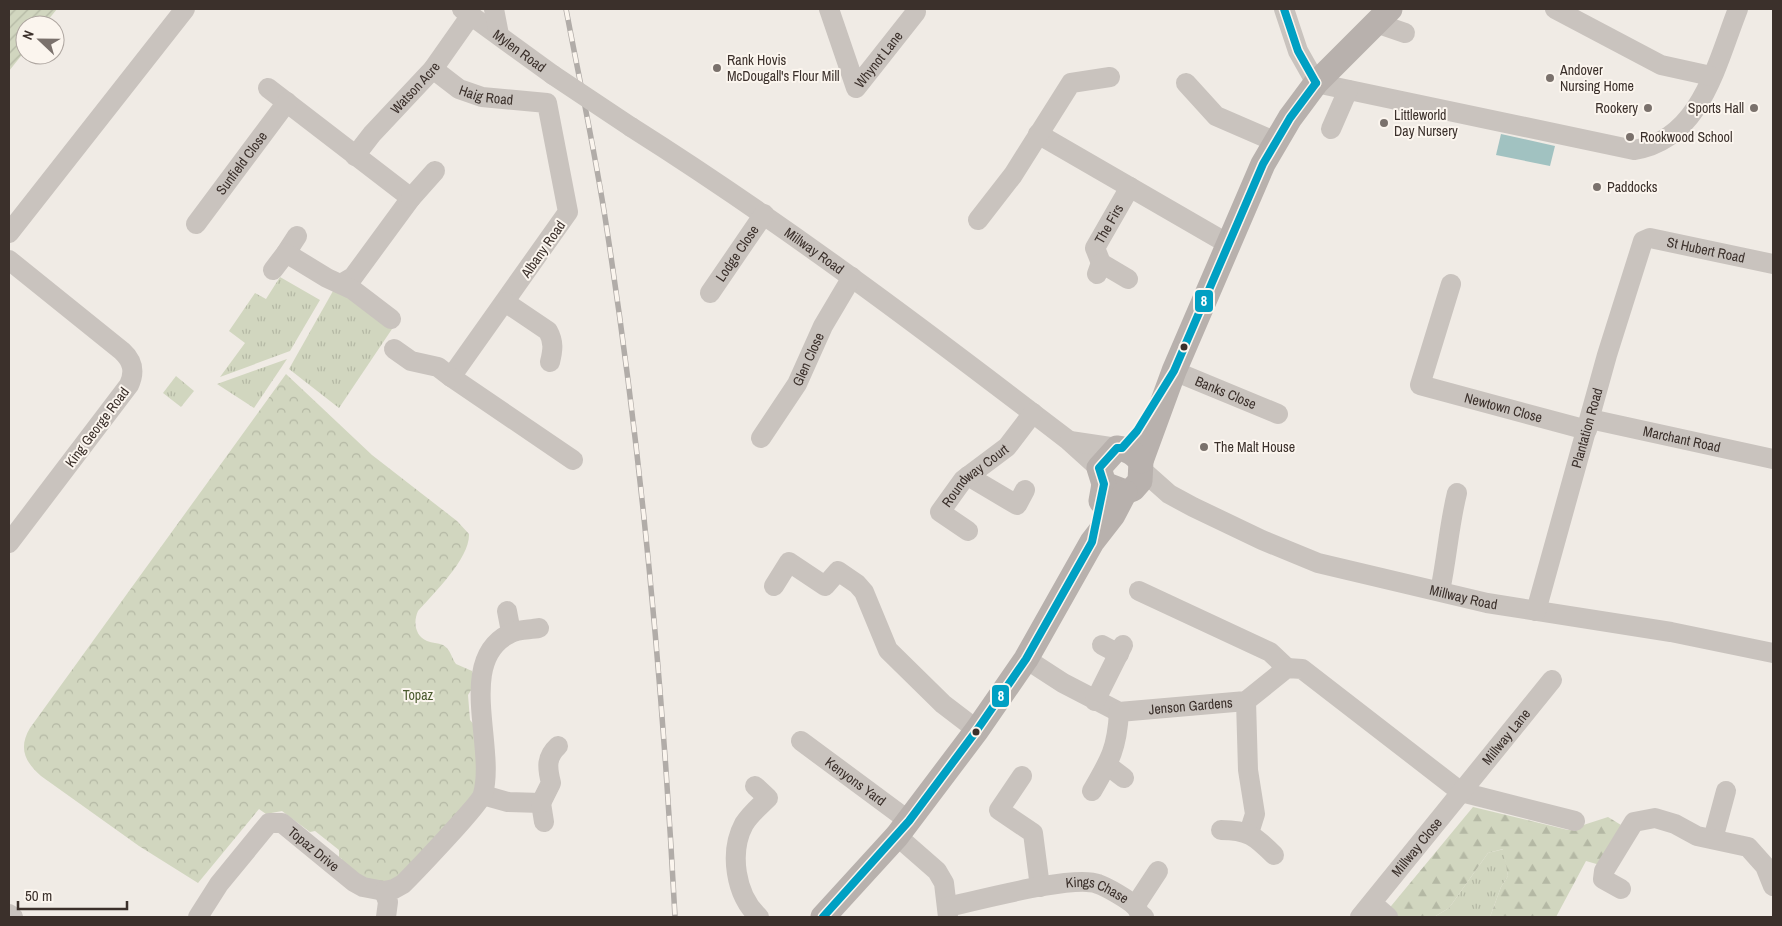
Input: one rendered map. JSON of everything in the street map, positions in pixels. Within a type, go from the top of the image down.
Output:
[{"type":"main road","points":[[823,917],[903,829],[977,730],[1026,659],[1092,542],[1123,470],[1137,431],[1174,371],[1230,245],[1263,164],[1290,118],[1316,83],[1383,16]]},
{"type":"street","points":[[9,233],[185,9]]},
{"type":"street","points":[[494,9],[499,35]]},
{"type":"street","name":"Whynot Lane","points":[[829,9],[856,88],[916,12]]},
{"type":"street","points":[[1284,9],[1298,51],[1316,83],[1634,150],[1658,144],[1669,138],[1681,127],[1702,100],[1738,9]]},
{"type":"street","points":[[1554,9],[1661,65],[1712,76]]},
{"type":"street","name":"Mylen Road","points":[[467,12],[553,75]]},
{"type":"street","name":"Watson Acre","points":[[355,156],[372,134],[433,70],[467,12]]},
{"type":"street","points":[[1383,16],[1406,33]]},
{"type":"street","name":"Haig Road","points":[[433,70],[459,89],[482,97],[547,103]]},
{"type":"street","name":"Millway Road","points":[[553,75],[764,214],[1068,440],[1253,536],[1318,563],[1487,603],[1671,632],[1773,653]]},
{"type":"street","points":[[978,220],[1012,175],[1071,83],[1110,77]]},
{"type":"street","points":[[1186,83],[1216,116],[1276,142]]},
{"type":"street","points":[[268,88],[411,198]]},
{"type":"street","points":[[1331,129],[1348,90]]},
{"type":"street","name":"Sunfield Close","points":[[196,224],[286,102]]},
{"type":"street","name":"Albany Road","points":[[445,372],[505,302],[568,212],[547,103]]},
{"type":"street","points":[[1038,134],[1230,245]]},
{"type":"street","points":[[341,284],[354,277],[411,198],[434,170]]},
{"type":"street","name":"The Firs","points":[[1128,279],[1099,268],[1094,248],[1130,187]]},
{"type":"street","name":"Lodge Close","points":[[709,292],[764,214]]},
{"type":"street","name":"St Hubert Road","points":[[1641,245],[1643,241],[1650,238],[1773,264]]},
{"type":"street","points":[[273,270],[292,244],[327,278],[341,284],[392,319]]},
{"type":"street","name":"Plantation Road","points":[[1536,611],[1641,245]]},
{"type":"street","name":"King George Road","points":[[9,260],[122,351],[127,356],[133,371],[129,386],[9,543]]},
{"type":"street","name":"Glen Close","points":[[761,438],[797,384],[823,326],[852,278]]},
{"type":"street","name":"Newtown Close","points":[[1451,284],[1418,391],[1589,425]]},
{"type":"street","points":[[505,302],[548,331],[552,338],[553,349],[550,362]]},
{"type":"street","points":[[394,349],[411,361],[445,372],[573,460]]},
{"type":"street","name":"Banks Close","points":[[1174,371],[1278,414]]},
{"type":"street","name":"Roundway Court","points":[[968,531],[940,512],[962,480],[1007,447],[1033,413]]},
{"type":"street","name":"Marchant Road","points":[[1589,425],[1773,459]]},
{"type":"street","name":"Millway Road","points":[[1068,440],[1123,470]]},
{"type":"street","points":[[968,476],[1017,504],[1025,490]]},
{"type":"street","points":[[1440,591],[1448,553],[1450,522],[1457,492]]},
{"type":"street","points":[[774,586],[789,562],[825,586],[838,571],[857,584],[864,592],[888,650],[943,704],[977,730]]},
{"type":"street","points":[[1140,591],[1270,652],[1287,668],[1302,669],[1461,792],[1575,821]]},
{"type":"street","points":[[507,611],[511,632]]},
{"type":"street","points":[[386,917],[388,902],[384,891],[403,884],[483,795],[485,766],[482,669],[492,646],[511,632],[539,628]]},
{"type":"street","points":[[1095,701],[1115,648]]},
{"type":"street","name":"Jenson Gardens","points":[[1026,659],[1095,701],[1119,712],[1175,709],[1246,701],[1287,668]]},
{"type":"street","name":"Millway Lane","points":[[1461,792],[1552,680]]},
{"type":"street","points":[[1246,701],[1248,770],[1255,814],[1249,833]]},
{"type":"street","points":[[1092,791],[1107,765],[1118,739],[1119,712]]},
{"type":"street","name":"Kenyons Yard","points":[[802,741],[903,829],[937,871],[944,883],[947,912]]},
{"type":"street","points":[[483,795],[542,813],[551,783],[547,767],[549,757],[558,746]]},
{"type":"street","points":[[1107,765],[1124,778]]},
{"type":"street","points":[[1022,776],[991,811],[1032,833],[1040,887]]},
{"type":"street","points":[[754,786],[768,798],[745,822],[738,837],[736,864],[747,902],[759,917]]},
{"type":"street","points":[[1713,839],[1726,791]]},
{"type":"street","name":"Millway Close","points":[[1388,917],[1366,910],[1461,792]]},
{"type":"street","points":[[1621,889],[1603,879],[1604,871],[1634,822],[1655,818],[1675,824],[1697,836],[1748,847],[1765,866],[1773,886]]},
{"type":"street","name":"Topaz Drive","points":[[198,917],[234,864],[269,823],[276,822],[282,822],[354,882],[362,887],[384,891]]},
{"type":"street","points":[[1220,830],[1237,830],[1249,833],[1259,839],[1274,855]]},
{"type":"street","points":[[1139,914],[1158,870]]},
{"type":"street","name":"Kings Chase","points":[[947,912],[1040,887],[1085,880],[1098,883],[1139,914]]},
{"type":"street","points":[[9,914],[13,917]]},
{"type":"green space","points":[[9,9],[57,9],[52,15],[15,15],[15,64],[9,71]]},
{"type":"green space","points":[[280,277],[320,300],[290,351],[220,377],[245,343],[229,331],[255,293],[266,299]]},
{"type":"green space","points":[[333,291],[347,292],[392,329],[339,408],[289,369]]},
{"type":"green space","points":[[287,359],[254,408],[217,384]]},
{"type":"green space","name":"Topaz","points":[[286,374],[372,455],[457,521],[469,534],[464,554],[458,564],[418,611],[415,624],[423,639],[443,645],[449,651],[456,664],[472,671],[473,687],[468,695],[470,720],[476,727],[476,792],[403,878],[378,886],[341,863],[342,859],[339,857],[339,850],[315,831],[310,832],[282,811],[266,814],[259,809],[198,883],[139,846],[41,776],[27,760],[25,754],[24,742],[30,728]]},
{"type":"green space","points":[[176,376],[194,391],[181,407],[163,393]]},
{"type":"green space","points":[[1473,807],[1568,830],[1608,817],[1621,825],[1600,865],[1586,861],[1556,917],[1490,917],[1501,887],[1508,876],[1503,849],[1488,853],[1449,908],[1434,917],[1382,917]]},
{"type":"green space","points":[[1504,849],[1508,876],[1501,887],[1490,917],[1434,917],[1449,908],[1488,853]]},
{"type":"water","points":[[1501,134],[1555,146],[1550,166],[1496,155]]},
{"type":"railway","points":[[566,9],[603,202],[631,401],[650,573],[675,917]]},
{"type":"transit line","name":"8","points":[[1284,9],[1298,51],[1316,83]]},
{"type":"transit line","name":"8","points":[[823,917],[909,821],[977,730],[1026,659],[1092,542],[1104,484],[1099,468],[1117,448],[1122,448],[1137,431],[1174,371],[1263,164],[1290,118],[1316,83]]},
{"type":"place","name":"Rank Hovis McDougall's Flour Mill","points":[[717,68]]},
{"type":"place","name":"Andover Nursing Home","points":[[1550,78]]},
{"type":"place","name":"Rookery","points":[[1648,108]]},
{"type":"place","name":"Sports Hall","points":[[1754,108]]},
{"type":"place","name":"Littleworld Day Nursery","points":[[1384,123]]},
{"type":"place","name":"Rookwood School","points":[[1630,137]]},
{"type":"place","name":"Paddocks","points":[[1597,187]]},
{"type":"place","name":"The Malt House","points":[[1204,447]]}]
